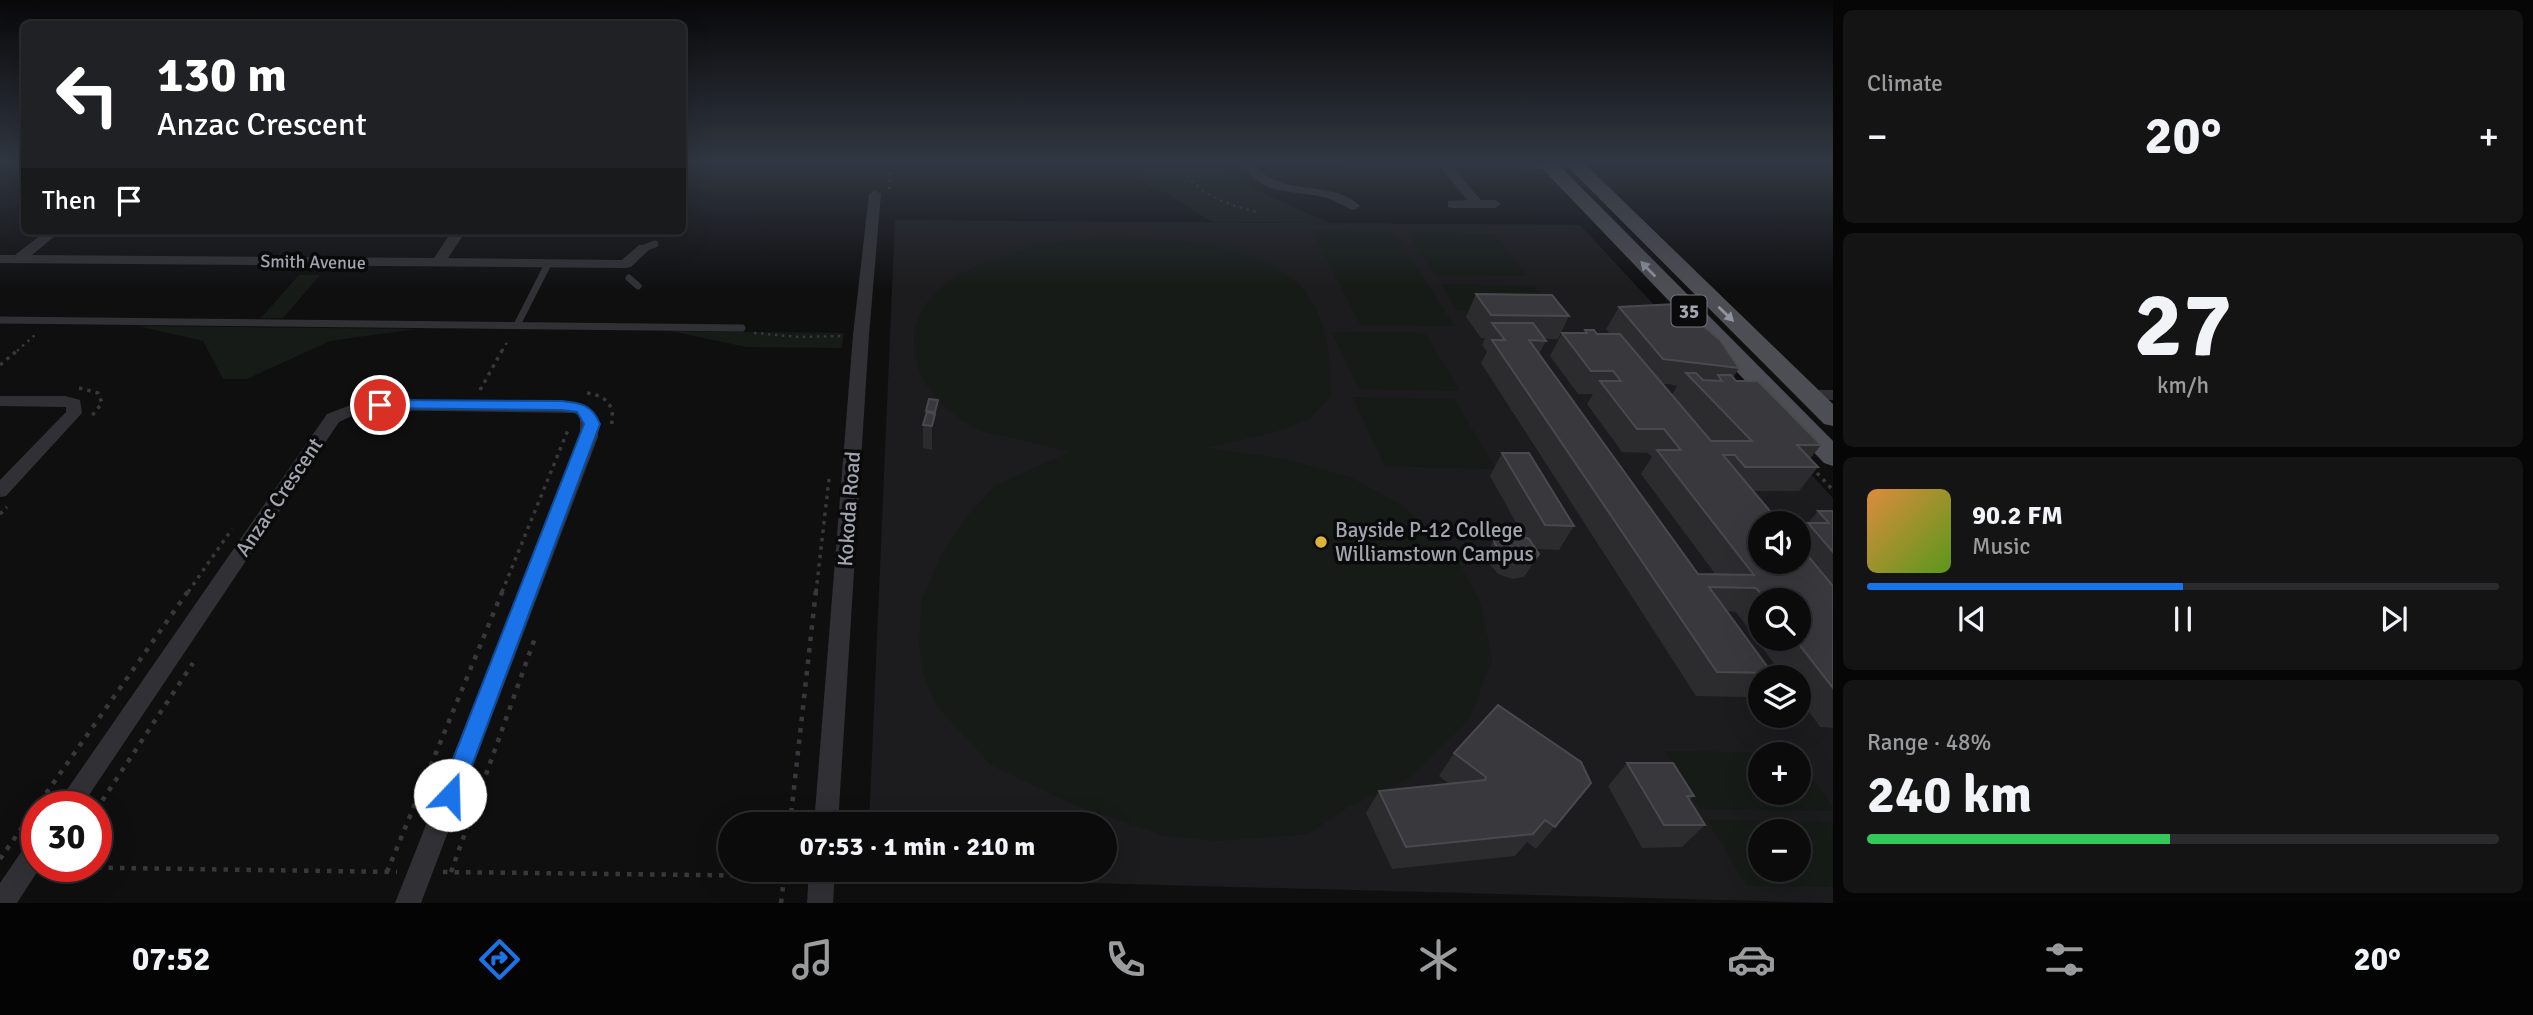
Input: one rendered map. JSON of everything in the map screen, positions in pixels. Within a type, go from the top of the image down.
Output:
[{"type":"main road","name":"35","points":[[1586,205],[1833,457]]},
{"type":"main road","name":"35","points":[[1616,205],[1833,418]]},
{"type":"street","name":"Kokoda Road","points":[[826,812],[861,335],[881,205]]},
{"type":"street","points":[[19,259],[49,235]]},
{"type":"street","points":[[438,263],[456,235]]},
{"type":"street","name":"Smith Avenue","points":[[0,259],[548,264],[631,276],[650,246]]},
{"type":"street","points":[[1809,395],[1833,395]]},
{"type":"street","points":[[0,401],[65,401],[74,404],[74,413],[0,491]]},
{"type":"street","name":"Anzac Crescent","points":[[78,791],[333,418],[364,405],[548,405],[582,408],[592,424],[589,437],[408,903]]},
{"type":"street","points":[[2,903],[21,875]]},
{"type":"street","points":[[820,903],[821,882]]},
{"type":"lane","points":[[517,325],[548,264]]},
{"type":"lane","points":[[0,320],[742,328]]},
{"type":"path","points":[[1233,205],[1259,213]]},
{"type":"path","points":[[0,365],[51,321]]},
{"type":"path","points":[[492,392],[480,392],[517,325]]},
{"type":"path","points":[[742,328],[772,335],[845,336]]},
{"type":"path","points":[[580,393],[604,397],[611,403],[615,413],[609,432]]},
{"type":"path","points":[[387,872],[570,426]]},
{"type":"path","points":[[0,859],[232,528]]},
{"type":"path","points":[[451,872],[536,637]]},
{"type":"path","points":[[109,791],[193,663]]},
{"type":"path","points":[[112,868],[718,873]]},
{"type":"path","points":[[781,903],[783,882]]},
{"type":"shaded area","points":[[1186,205],[1290,205],[1330,223],[1212,222]]},
{"type":"shaded area","name":"Bayside P-12 College Williamstown Campus","points":[[895,220],[1580,225],[1833,498],[1833,903],[1053,882],[1117,882],[1117,812],[870,812]]},
{"type":"shaded area","points":[[1312,231],[1394,232],[1454,326],[1361,325]]},
{"type":"shaded area","points":[[1408,233],[1494,234],[1527,276],[1435,275]]},
{"type":"shaded area","points":[[1107,237],[1186,242],[1242,254],[1268,263],[1290,277],[1307,294],[1320,318],[1329,356],[1331,396],[1309,419],[1277,431],[1207,448],[1284,459],[1350,477],[1403,506],[1452,551],[1480,602],[1492,659],[1469,720],[1409,778],[1348,807],[1308,834],[1218,841],[1166,836],[1117,820],[1117,812],[1094,812],[1079,807],[991,765],[937,706],[923,673],[919,645],[922,600],[940,557],[969,514],[995,486],[1070,452],[981,431],[956,416],[937,398],[922,378],[915,354],[917,324],[931,299],[953,279],[982,264],[1015,252]]},
{"type":"shaded area","points":[[299,275],[320,275],[283,318],[261,318]]},
{"type":"shaded area","points":[[1441,284],[1534,286],[1555,312],[1458,311]]},
{"type":"shaded area","points":[[138,326],[415,329],[330,341],[247,379],[223,379],[203,341]]},
{"type":"shaded area","points":[[670,331],[844,333],[842,348],[746,347]]},
{"type":"shaded area","points":[[1332,332],[1425,333],[1460,391],[1359,389]]},
{"type":"shaded area","points":[[1353,397],[1454,399],[1496,469],[1385,466]]},
{"type":"shaded area","points":[[1665,751],[1748,752],[1748,805],[1811,805],[1811,776],[1833,807],[1833,811],[1700,809]]},
{"type":"shaded area","points":[[1707,820],[1748,821],[1748,882],[1811,882],[1811,822],[1833,822],[1833,887],[1747,886]]},
{"type":"building","points":[[1476,294],[1552,295],[1569,316],[1491,315]]},
{"type":"building","points":[[1677,304],[1720,340],[1739,368],[1663,359],[1619,307]]},
{"type":"building","points":[[1492,323],[1533,323],[1546,341],[1529,340],[1698,574],[1811,574],[1811,559],[1833,586],[1833,688],[1804,651],[1811,651],[1811,588],[1709,587],[1748,640],[1748,651],[1756,651],[1766,665],[1748,665],[1748,673],[1717,672],[1492,340],[1505,340]]},
{"type":"building","points":[[1585,330],[1594,330],[1597,334],[1620,334],[1711,441],[1752,441],[1686,373],[1696,373],[1703,380],[1722,381],[1718,375],[1731,375],[1736,381],[1758,381],[1821,445],[1797,445],[1818,467],[1745,467],[1735,455],[1723,455],[1770,511],[1748,511],[1748,567],[1657,450],[1681,450],[1664,429],[1637,429],[1600,381],[1621,381],[1613,371],[1591,371],[1562,333],[1587,333]]},
{"type":"building","points":[[929,399],[938,400],[935,412],[926,411]]},
{"type":"building","points":[[927,412],[935,414],[932,426],[923,425]]},
{"type":"building","points":[[1502,453],[1529,453],[1574,526],[1545,525]]},
{"type":"building","points":[[1818,511],[1833,511],[1833,552],[1811,526],[1811,523],[1829,523]]},
{"type":"building","points":[[1501,533],[1514,533],[1529,539],[1539,554],[1534,561],[1522,562],[1508,558],[1495,544],[1494,540]]},
{"type":"building","points":[[1498,705],[1581,762],[1591,783],[1555,827],[1545,820],[1533,834],[1406,847],[1379,791],[1485,780],[1486,777],[1454,753]]},
{"type":"building","points":[[1627,763],[1673,763],[1694,796],[1687,796],[1705,825],[1664,825]]},
{"type":"place","name":"Bayside P-12 College Williamstown Campus","points":[[1321,542]]},
{"type":"route","points":[[380,405],[561,406],[582,408],[592,424],[450,795]]}]
